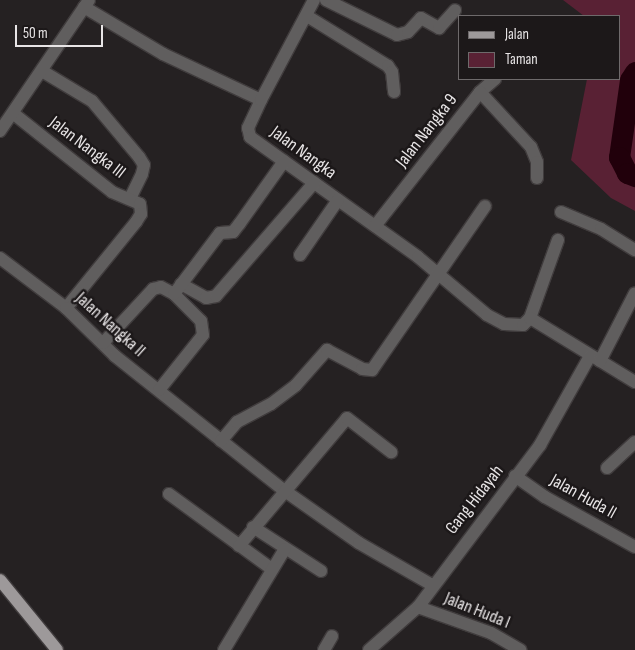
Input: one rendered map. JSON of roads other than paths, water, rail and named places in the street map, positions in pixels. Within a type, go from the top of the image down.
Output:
[{"type":"main road","points":[[0,580],[57,650]]},
{"type":"street","points":[[0,130],[14,114],[86,4],[163,54],[261,100],[314,0]]},
{"type":"street","points":[[326,0],[397,35],[408,32],[421,18],[440,28],[455,10]]},
{"type":"street","points":[[307,16],[388,66],[392,72],[394,92]]},
{"type":"street","points":[[42,71],[92,102],[139,157],[144,165],[142,174],[130,199]]},
{"type":"street","points":[[480,92],[493,80]]},
{"type":"street","name":"Jalan Nangka 9","points":[[375,226],[480,92],[531,146],[537,162],[537,178]]},
{"type":"street","name":"Jalan Nangka","points":[[261,100],[247,133],[440,274],[487,315],[504,324],[523,326],[530,318]]},
{"type":"street","name":"Jalan Nangka III","points":[[14,114],[112,192],[140,204],[141,214],[109,257],[66,308]]},
{"type":"street","points":[[178,289],[220,233],[233,232],[284,161]]},
{"type":"street","points":[[103,343],[152,288],[178,289],[206,298],[216,296],[314,183]]},
{"type":"street","points":[[300,255],[338,200]]},
{"type":"street","points":[[221,441],[243,418],[271,404],[296,385],[327,350],[362,369],[372,370],[440,274],[485,206]]},
{"type":"street","points":[[561,212],[601,229],[635,250]]},
{"type":"street","points":[[558,240],[530,318],[635,382]]},
{"type":"street","name":"Jalan Nangka II","points":[[0,258],[66,308],[103,343],[159,390],[285,491],[358,543],[432,585]]},
{"type":"street","points":[[159,390],[203,336],[201,321],[178,289]]},
{"type":"street","name":"Gang Hidayah","points":[[369,650],[418,607],[432,585],[555,424],[635,294]]},
{"type":"street","points":[[239,546],[346,418],[391,452]]},
{"type":"street","points":[[607,468],[635,442]]},
{"type":"street","name":"Jalan Huda II","points":[[515,476],[545,497],[635,547]]},
{"type":"street","points":[[169,494],[272,569]]},
{"type":"street","points":[[254,526],[285,549],[322,571]]},
{"type":"street","points":[[224,650],[285,549]]},
{"type":"street","name":"Jalan Huda I","points":[[418,607],[491,633],[521,650]]},
{"type":"street","points":[[324,650],[332,636]]},
{"type":"waterway","points":[[635,72],[630,80],[619,157],[627,173],[635,176]]}]
